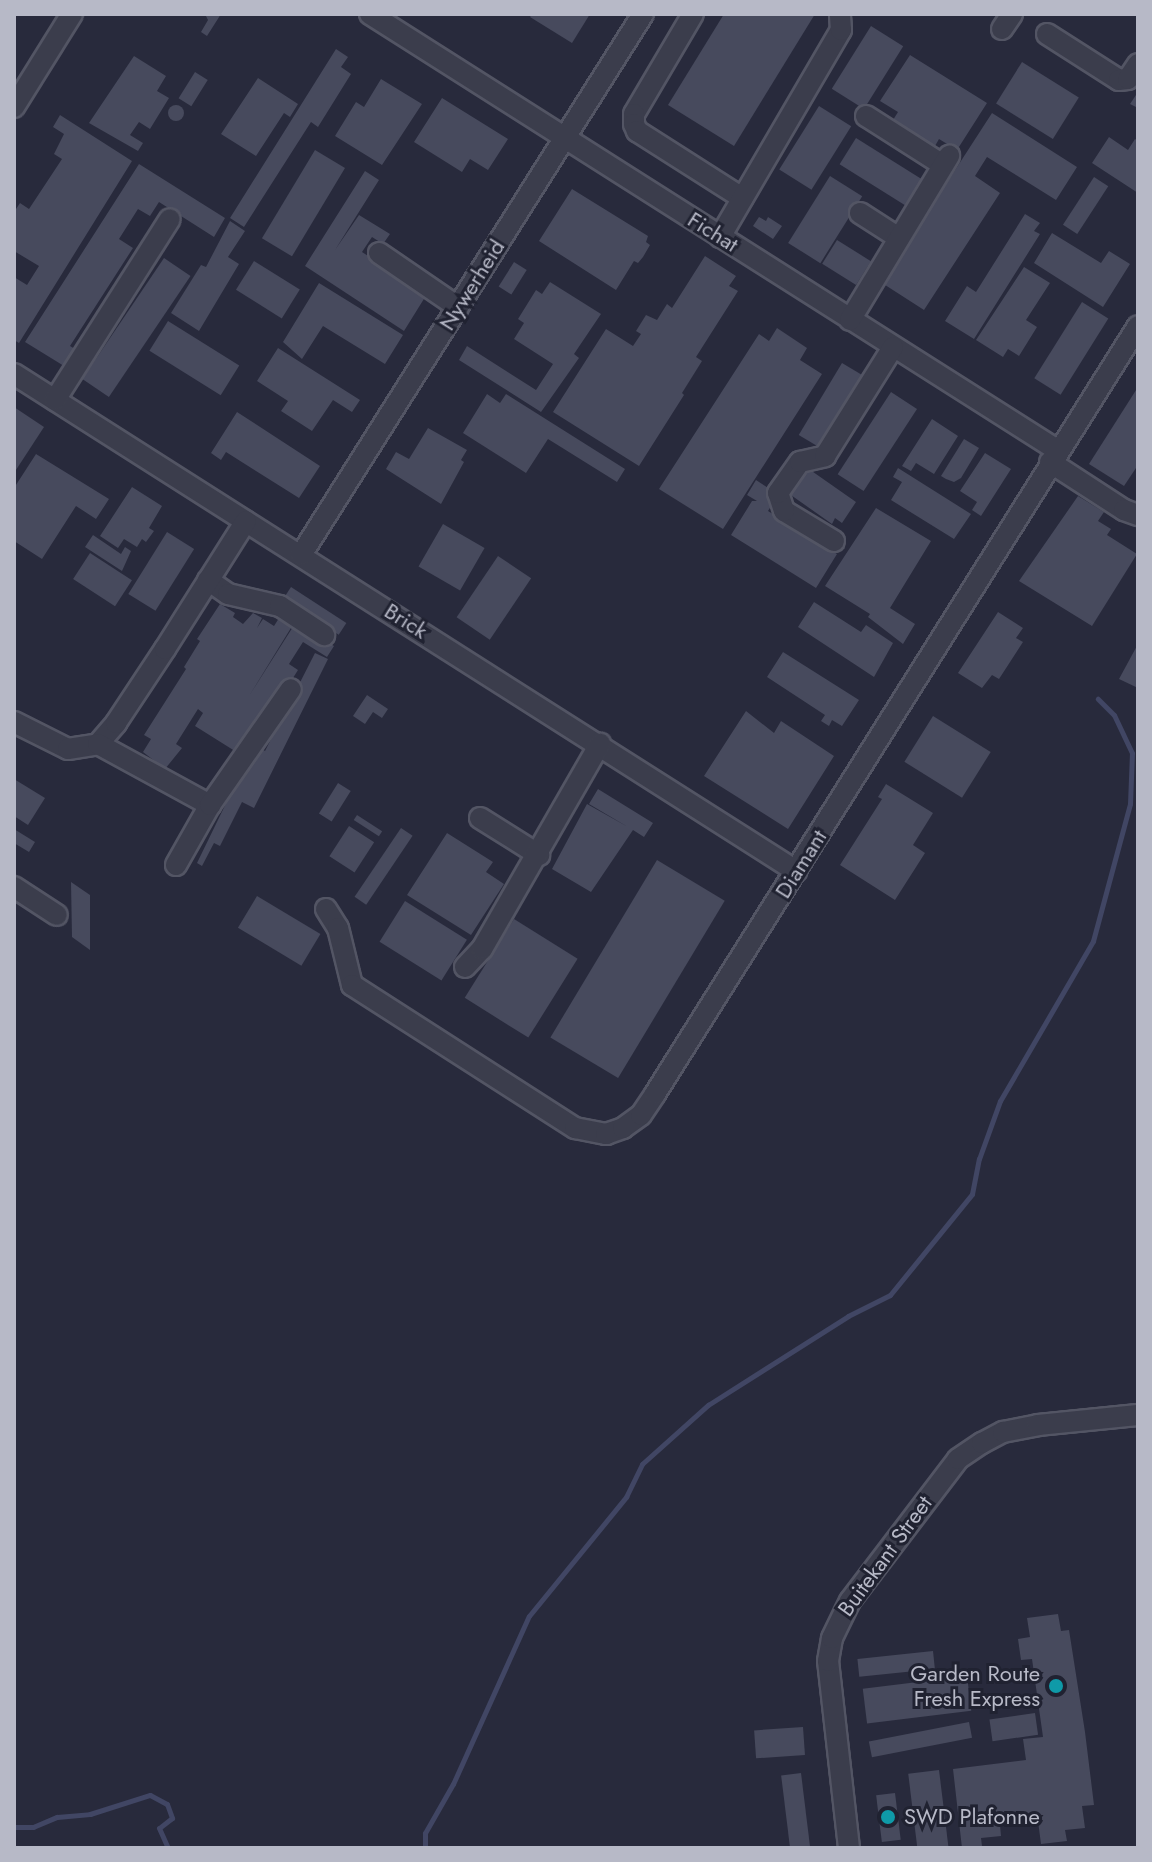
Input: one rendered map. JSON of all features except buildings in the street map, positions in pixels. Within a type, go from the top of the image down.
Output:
[{"type":"street","points":[[14,107],[72,14]]},
{"type":"street","name":"Fichat","points":[[370,14],[893,347],[1054,456],[1124,510],[1138,515]]},
{"type":"street","name":"Nywerheid","points":[[301,555],[643,14]]},
{"type":"street","points":[[693,14],[634,114],[634,124],[637,131],[742,198]]},
{"type":"street","points":[[720,237],[841,30],[840,14]]},
{"type":"street","points":[[1047,34],[1119,80],[1128,79],[1138,64]]},
{"type":"street","points":[[850,320],[946,161],[866,116]]},
{"type":"street","points":[[860,213],[899,238]]},
{"type":"street","points":[[55,400],[170,219]]},
{"type":"street","points":[[379,253],[458,307]]},
{"type":"street","name":"Diamant","points":[[326,909],[338,928],[352,985],[575,1128],[606,1134],[623,1128],[641,1115],[1138,326]]},
{"type":"street","points":[[834,541],[784,511],[777,496],[800,462],[825,456],[893,347]]},
{"type":"street","name":"Brick","points":[[14,374],[796,871]]},
{"type":"street","points":[[98,744],[116,723],[246,521]]},
{"type":"street","points":[[208,580],[228,594],[280,606],[324,635]]},
{"type":"street","points":[[176,865],[210,805],[291,689]]},
{"type":"street","points":[[14,722],[68,749],[98,744],[210,805]]},
{"type":"street","points":[[465,967],[482,949],[539,855],[600,744]]},
{"type":"street","points":[[480,818],[539,855]]},
{"type":"street","points":[[14,887],[57,915]]},
{"type":"street","name":"Buitekant Street","points":[[849,1848],[828,1661],[832,1638],[850,1601],[958,1459],[982,1443],[1003,1432],[1038,1425],[1138,1415]]},
{"type":"waterway","points":[[425,1848],[425,1833],[453,1784],[529,1616],[626,1497],[642,1464],[708,1405],[848,1316],[890,1295],[972,1194],[979,1159],[1000,1101],[1093,941],[1130,804],[1132,753],[1114,715],[1098,699]]},
{"type":"waterway","points":[[14,1827],[33,1827],[57,1817],[90,1814],[150,1795],[167,1804],[172,1818],[159,1828],[168,1848]]},
{"type":"place","name":"Garden Route Fresh Express","points":[[1056,1686]]},
{"type":"place","name":"SWD Plafonne","points":[[888,1817]]}]
